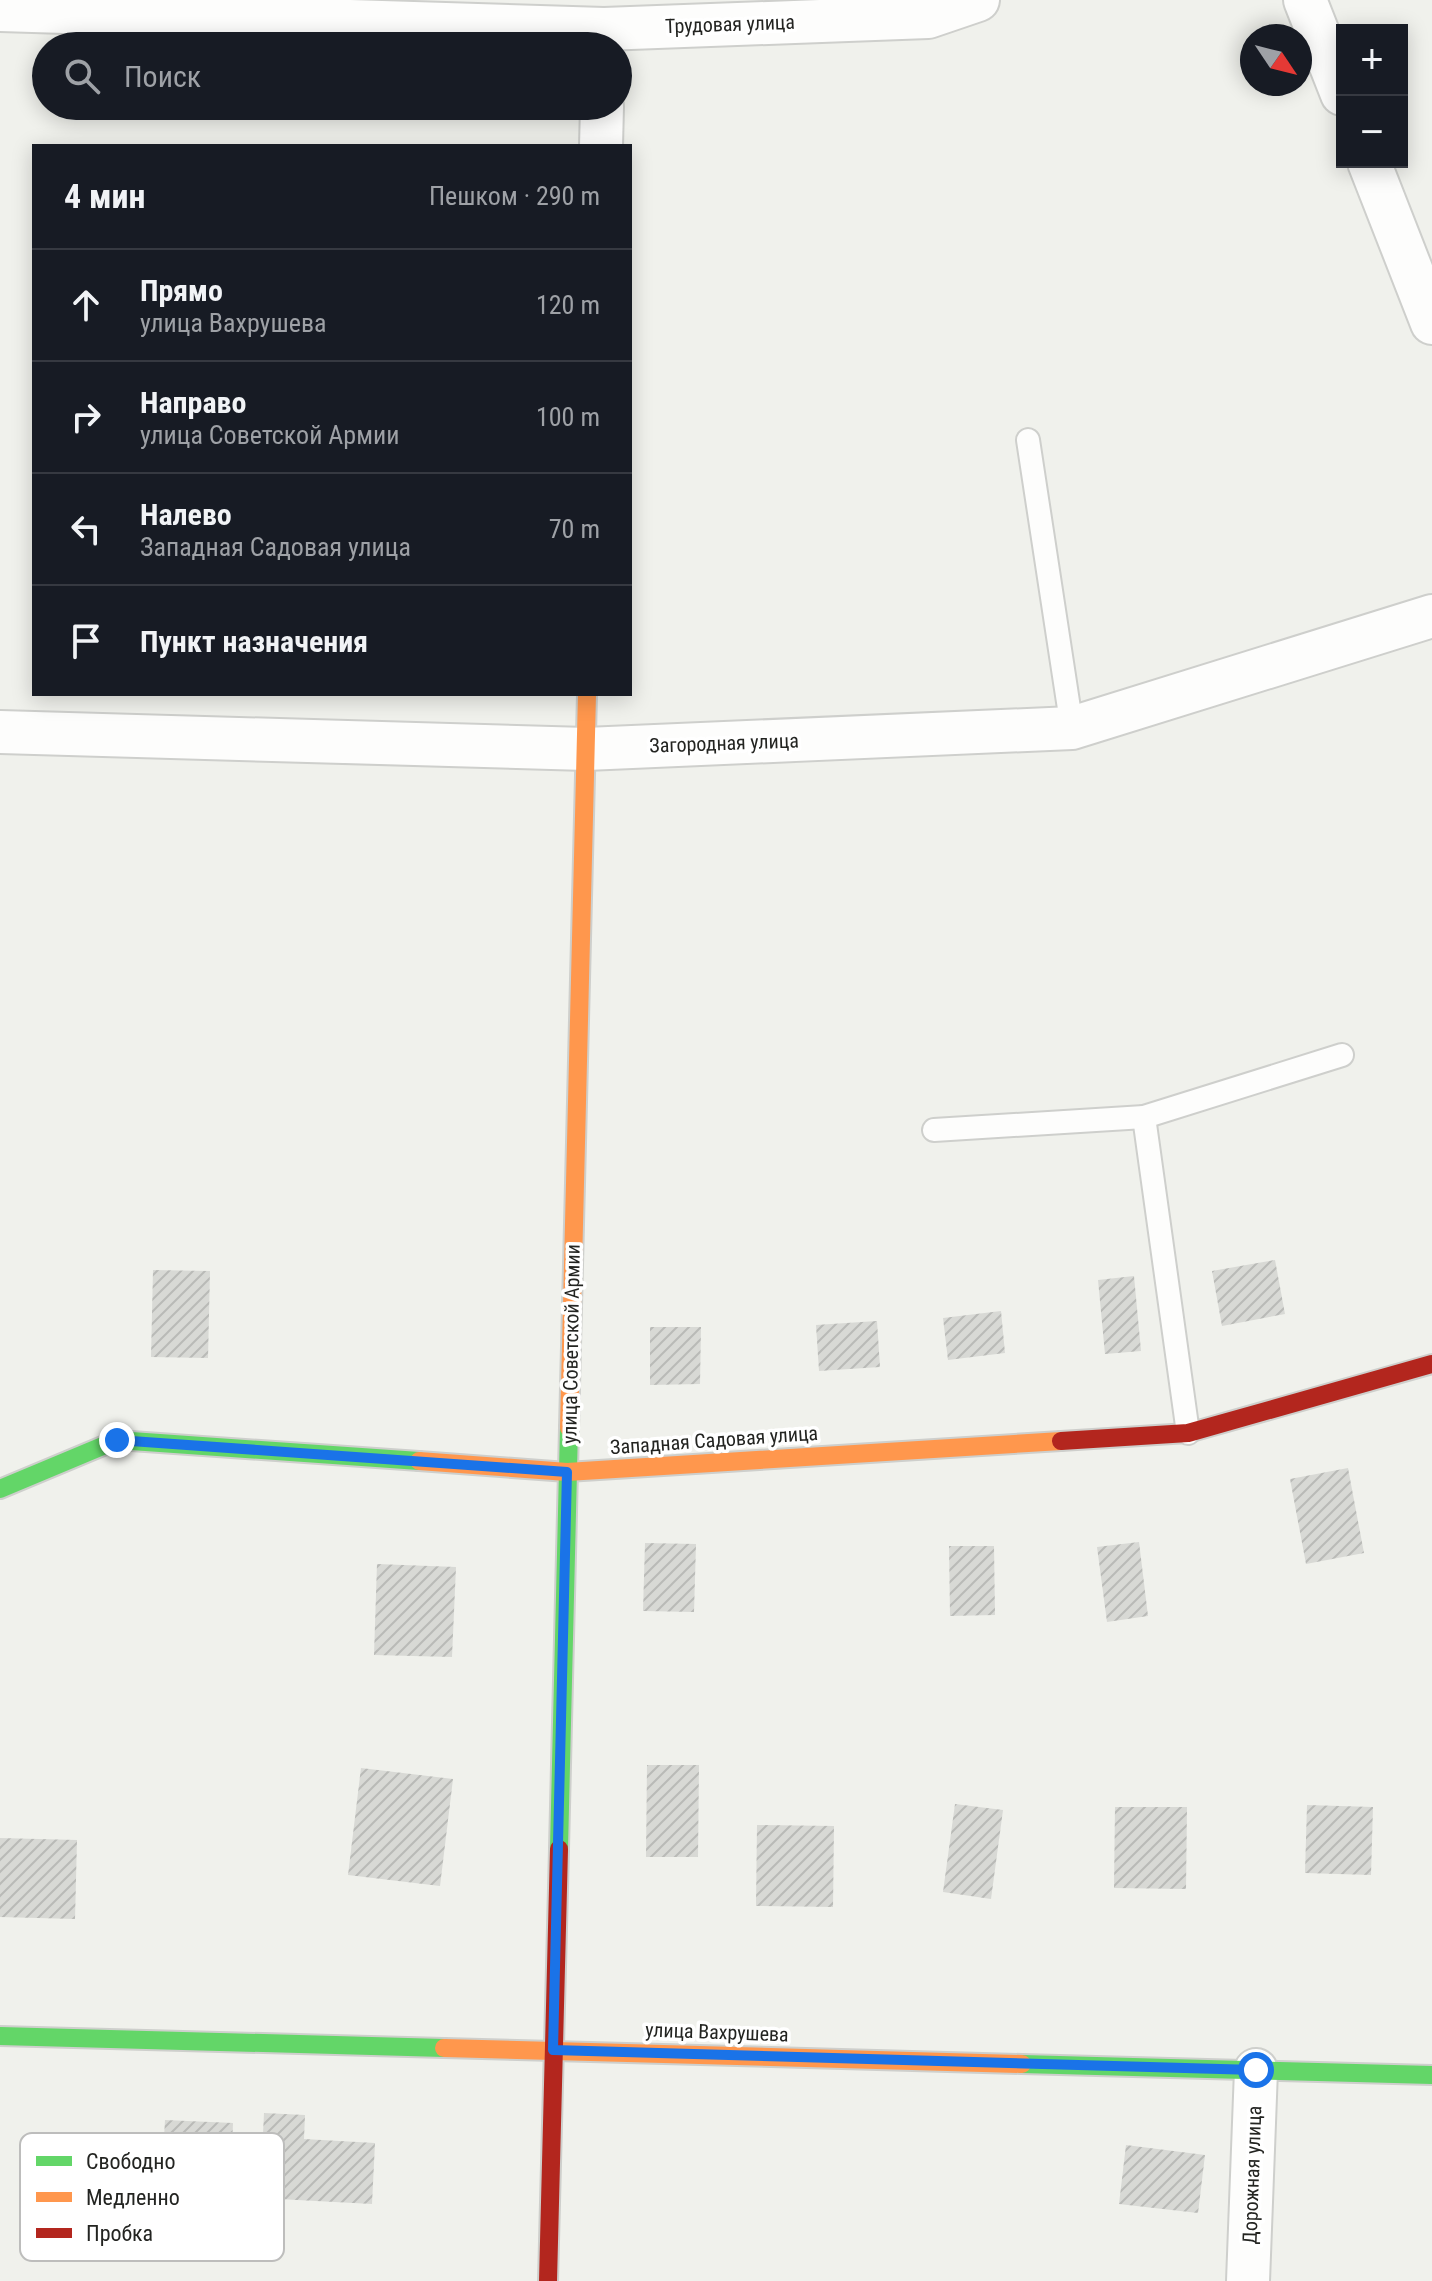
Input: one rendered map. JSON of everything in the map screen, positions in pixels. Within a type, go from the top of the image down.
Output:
[{"type":"street","name":"Трудовая улица","points":[[0,10],[604,25],[928,17],[978,0]]},
{"type":"street","points":[[1305,0],[1336,79]]},
{"type":"street","points":[[601,144],[602,120]]},
{"type":"street","points":[[1371,168],[1432,323]]},
{"type":"street","name":"Загородная улица","points":[[0,732],[586,749],[1072,728],[1432,616]]},
{"type":"street","name":"улица Советской Армии","points":[[548,2281],[587,696]]},
{"type":"street","name":"Западная Садовая улица","points":[[0,1489],[117,1440],[567,1472],[1188,1433],[1432,1364]]},
{"type":"street","name":"улица Вахрушева","points":[[0,2036],[1432,2075]]},
{"type":"street","name":"Дорожная улица","points":[[1248,2281],[1256,2070]]},
{"type":"lane","points":[[1028,440],[1072,728]]},
{"type":"lane","points":[[934,1130],[1144,1117],[1342,1055]]},
{"type":"lane","points":[[1144,1117],[1188,1433]]},
{"type":"building","points":[[1275,1260],[1285,1314],[1222,1326],[1212,1271]]},
{"type":"building","points":[[153,1270],[210,1271],[208,1358],[151,1357]]},
{"type":"building","points":[[1134,1276],[1141,1351],[1105,1354],[1098,1280]]},
{"type":"building","points":[[1001,1311],[1005,1353],[948,1360],[943,1318]]},
{"type":"building","points":[[877,1321],[880,1367],[819,1371],[816,1325]]},
{"type":"building","points":[[650,1327],[701,1327],[700,1384],[650,1385]]},
{"type":"building","points":[[1348,1468],[1364,1553],[1306,1564],[1290,1479]]},
{"type":"building","points":[[1139,1542],[1148,1616],[1107,1622],[1097,1547]]},
{"type":"building","points":[[645,1543],[696,1544],[694,1612],[643,1611]]},
{"type":"building","points":[[949,1546],[994,1546],[995,1615],[950,1616]]},
{"type":"building","points":[[377,1564],[456,1567],[452,1657],[374,1655]]},
{"type":"building","points":[[647,1765],[699,1765],[698,1857],[646,1857]]},
{"type":"building","points":[[361,1768],[453,1779],[440,1886],[348,1875]]},
{"type":"building","points":[[955,1804],[1003,1810],[991,1899],[943,1892]]},
{"type":"building","points":[[1307,1805],[1373,1807],[1371,1875],[1305,1873]]},
{"type":"building","points":[[1115,1807],[1187,1807],[1186,1889],[1114,1888]]},
{"type":"building","points":[[757,1825],[834,1826],[833,1907],[756,1906]]},
{"type":"building","points":[[0,1838],[77,1840],[75,1919],[0,1917]]},
{"type":"building","points":[[264,2113],[305,2115],[304,2139],[375,2143],[372,2204],[284,2199],[284,2133],[263,2133]]},
{"type":"building","points":[[165,2120],[233,2123],[233,2133],[164,2133]]},
{"type":"building","points":[[1126,2145],[1205,2155],[1198,2213],[1119,2204]]},
{"type":"traffic: fast","points":[[559,1849],[569,1428]]},
{"type":"traffic: fast","points":[[0,1489],[117,1440],[419,1461]]},
{"type":"traffic: fast","points":[[0,2036],[444,2048]]},
{"type":"traffic: fast","points":[[1022,2064],[1432,2075]]},
{"type":"traffic: slow","points":[[569,1428],[587,696]]},
{"type":"traffic: slow","points":[[419,1461],[567,1472],[1061,1441]]},
{"type":"traffic: slow","points":[[444,2048],[1022,2064]]},
{"type":"traffic: jam","points":[[1061,1441],[1188,1433],[1432,1364]]},
{"type":"traffic: jam","points":[[548,2281],[559,1849]]},
{"type":"route","points":[[117,1440],[567,1472],[553,2050],[1256,2070]]}]
